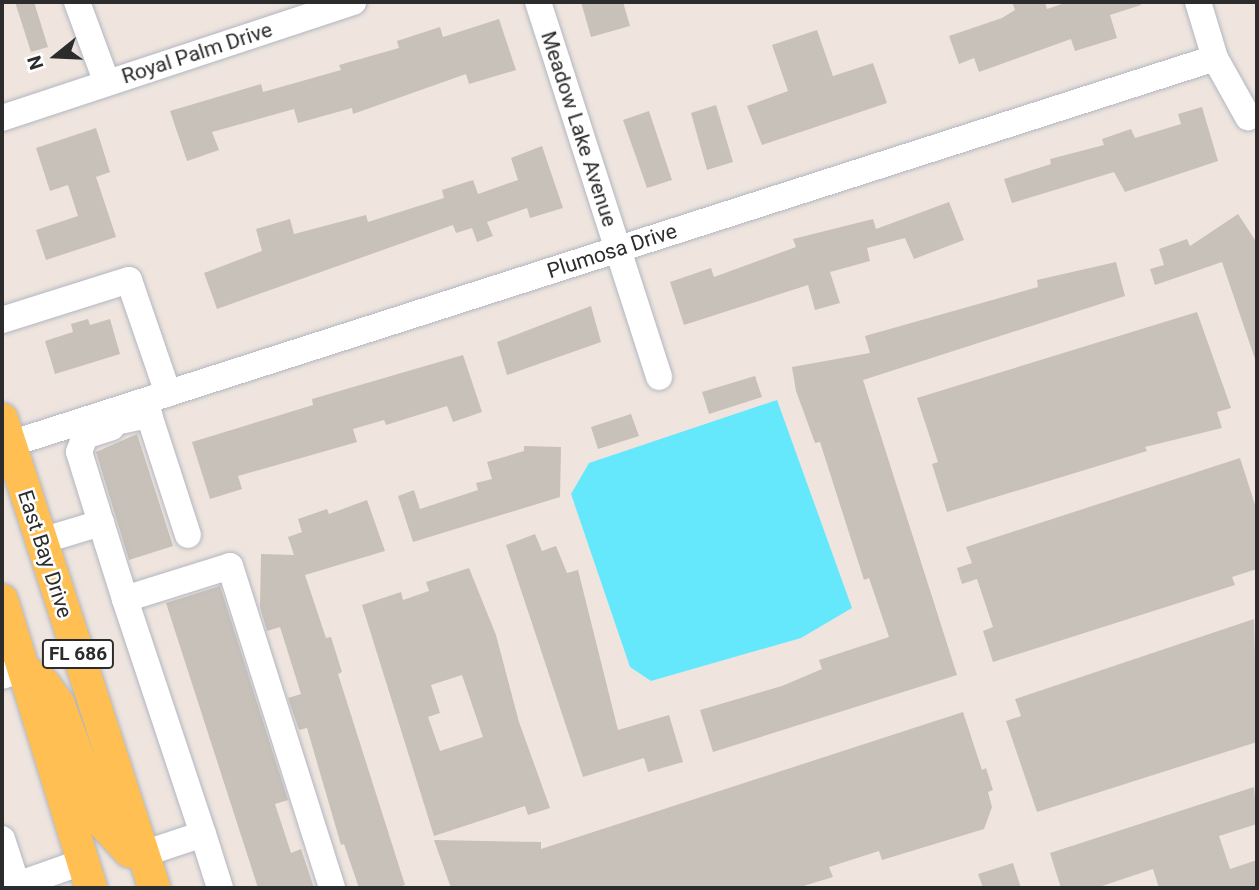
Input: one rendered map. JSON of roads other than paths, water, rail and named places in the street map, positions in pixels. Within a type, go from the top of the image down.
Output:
[{"type":"main road","name":"East Bay Drive","points":[[6,431],[154,888]]},
{"type":"main road","name":"FL 686","points":[[2,600],[13,673],[87,875]]},
{"type":"main road","points":[[13,673],[44,684],[59,705],[102,822],[129,851],[143,854]]},
{"type":"main road","points":[[87,875],[114,888]]},
{"type":"street","points":[[78,2],[107,83]]},
{"type":"street","name":"Royal Palm Drive","points":[[2,118],[353,2]]},
{"type":"street","name":"Meadow Lake Avenue","points":[[538,2],[659,377]]},
{"type":"street","points":[[1198,2],[1215,58],[1248,117]]},
{"type":"street","name":"Plumosa Drive","points":[[6,431],[119,417],[168,393],[1215,58]]},
{"type":"street","points":[[2,320],[130,280],[168,393]]},
{"type":"street","points":[[188,535],[149,415],[119,417],[85,436],[79,452],[220,888]]},
{"type":"street","points":[[41,541],[101,523]]},
{"type":"street","points":[[125,599],[230,566],[332,888]]},
{"type":"street","points":[[143,854],[203,834]]},
{"type":"street","points":[[2,839],[17,887],[87,875]]},
{"type":"water","points":[[777,400],[852,608],[801,638],[651,681],[630,667],[571,494],[589,463]]}]
